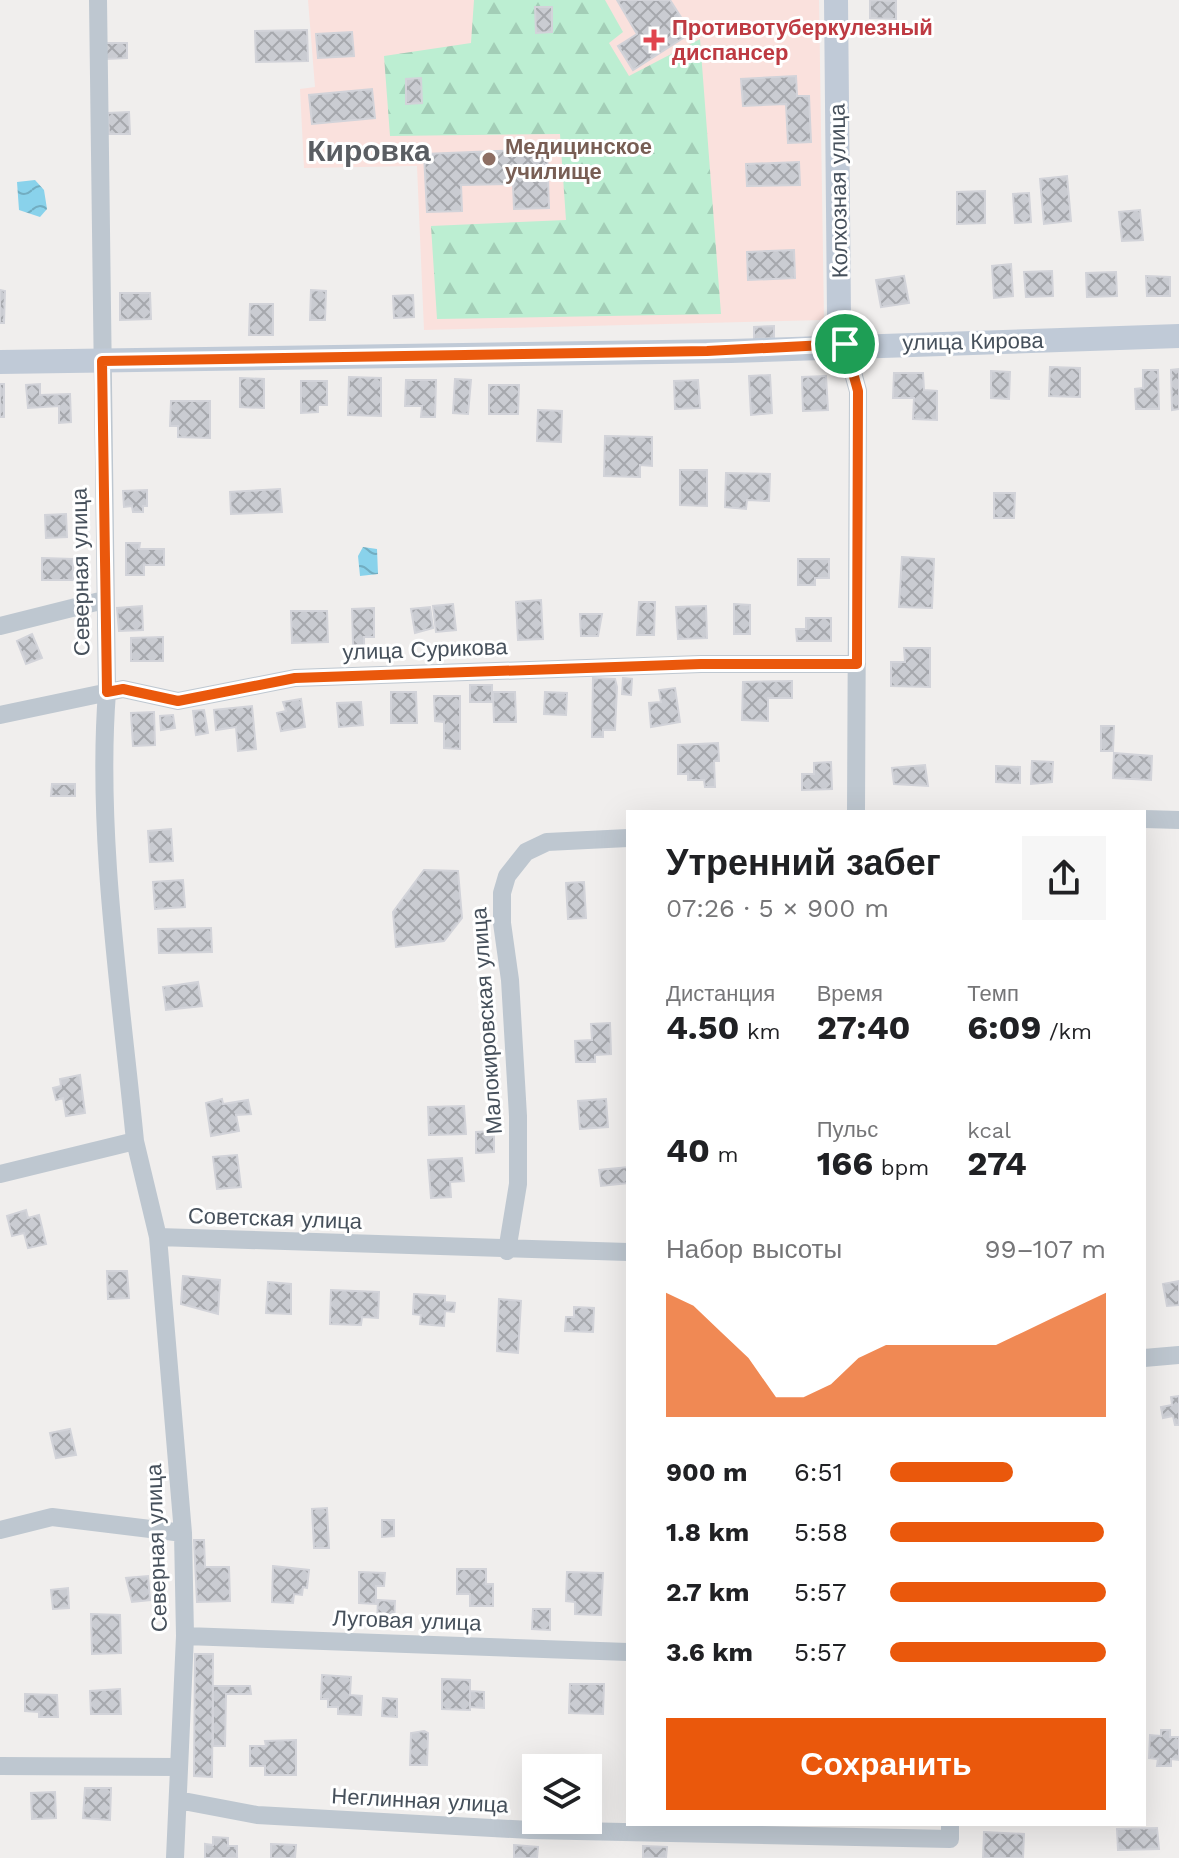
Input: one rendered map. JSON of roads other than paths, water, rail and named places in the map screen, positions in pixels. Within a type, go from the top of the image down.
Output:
[{"type":"street","name":"Северная улица","points":[[98,0],[107,692],[103,751],[117,958],[135,1141]]},
{"type":"street","name":"Колхозная улица","points":[[836,0],[839,314],[858,391],[856,810]]},
{"type":"street","name":"улица Кирова","points":[[0,362],[719,351],[845,344],[1179,336]]},
{"type":"street","points":[[0,626],[104,600]]},
{"type":"street","name":"улица Сурикова","points":[[0,715],[123,689],[178,701],[295,678],[701,664],[857,664]]},
{"type":"street","points":[[1146,819],[1179,820]]},
{"type":"street","name":"Малокировская улица","points":[[507,1251],[518,1184],[518,1116],[502,893],[507,876],[526,852],[547,842],[626,838]]},
{"type":"street","points":[[0,1174],[135,1141]]},
{"type":"street","name":"Советская улица","points":[[135,1141],[158,1237],[507,1251],[626,1252]]},
{"type":"street","name":"Северная улица","points":[[158,1237],[183,1533],[185,1636],[176,1767],[175,1858]]},
{"type":"street","points":[[1146,1358],[1179,1355]]},
{"type":"street","points":[[0,1530],[52,1517],[183,1533]]},
{"type":"street","name":"Луговая улица","points":[[185,1636],[626,1652]]},
{"type":"street","points":[[0,1766],[176,1767]]},
{"type":"street","name":"Неглинная улица","points":[[178,1800],[257,1815],[530,1830],[950,1832]]},
{"type":"water","points":[[35,180],[44,190],[47,209],[40,217],[19,210],[17,182]]},
{"type":"water","points":[[363,547],[377,549],[378,574],[360,576],[358,556]]},
{"type":"place","name":"Противотуберкулезный диспансер","points":[[654,40]]},
{"type":"place","name":"Медицинское училище","points":[[489,159]]},
{"type":"district","name":"Кировка","points":[[369,151]]}]
